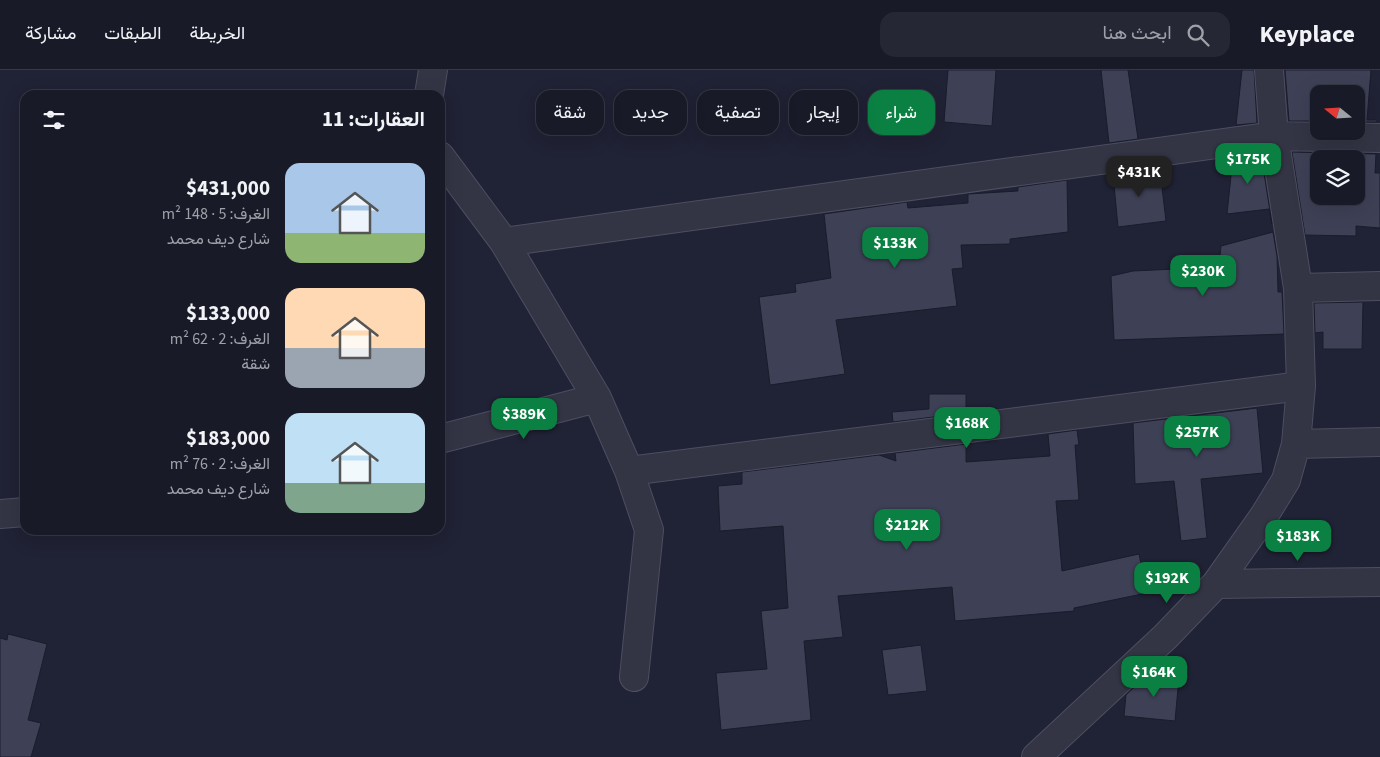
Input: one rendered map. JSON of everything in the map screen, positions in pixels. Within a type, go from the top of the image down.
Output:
[{"type":"street","points":[[430,90],[433,70]]},
{"type":"street","points":[[1036,757],[1165,637],[1216,584],[1264,516],[1286,480],[1296,444],[1301,386],[1298,288],[1274,136],[1269,70]]},
{"type":"street","points":[[504,242],[1274,136],[1380,138]]},
{"type":"street","points":[[445,163],[504,242],[596,398],[629,471],[649,530],[634,677]]},
{"type":"street","points":[[1298,288],[1380,286]]},
{"type":"street","points":[[629,471],[1301,386]]},
{"type":"street","points":[[445,438],[596,398]]},
{"type":"street","points":[[1296,444],[1380,442]]},
{"type":"street","points":[[0,514],[20,512]]},
{"type":"street","points":[[1216,584],[1380,582]]},
{"type":"building","points":[[948,70],[996,70],[992,126],[944,122]]},
{"type":"building","points":[[1101,70],[1128,70],[1138,139],[1109,143]]},
{"type":"building","points":[[1242,70],[1254,70],[1257,123],[1236,125]]},
{"type":"building","points":[[1285,70],[1371,70],[1367,120],[1377,120],[1377,122],[1365,122],[1365,85],[1310,85],[1310,121],[1289,121]]},
{"type":"building","points":[[1292,152],[1310,152],[1310,205],[1365,205],[1365,154],[1376,154],[1375,173],[1380,173],[1380,228],[1356,226],[1356,236],[1305,235]]},
{"type":"building","points":[[1261,154],[1272,224],[1269,209],[1227,214],[1233,157]]},
{"type":"building","points":[[1145,169],[1146,172],[1160,171],[1166,221],[1118,227],[1113,174]]},
{"type":"building","points":[[1067,180],[1068,232],[1010,239],[1010,244],[961,245],[963,268],[952,269],[957,306],[836,320],[845,374],[770,385],[759,297],[796,292],[795,284],[831,278],[824,214],[907,202],[908,208],[968,203],[968,194],[1018,191],[1018,187]]},
{"type":"building","points":[[1273,232],[1277,256],[1278,292],[1282,292],[1284,334],[1114,340],[1111,276],[1133,271],[1219,267],[1221,246]]},
{"type":"building","points":[[1363,302],[1362,349],[1323,349],[1323,332],[1315,333],[1314,303]]},
{"type":"building","points":[[929,394],[966,394],[966,413],[893,422],[892,412],[929,409]]},
{"type":"building","points":[[1257,408],[1263,473],[1201,479],[1207,538],[1181,541],[1174,481],[1135,484],[1133,423]]},
{"type":"building","points":[[1077,430],[1079,445],[1075,445],[1079,500],[1056,501],[1062,571],[1139,554],[1147,593],[1074,608],[1074,611],[955,621],[952,587],[838,596],[843,637],[804,641],[811,720],[721,730],[716,673],[767,669],[761,611],[788,608],[783,526],[720,531],[718,486],[742,484],[742,472],[879,455],[896,461],[895,453],[966,444],[966,462],[1050,456],[1048,434]]},
{"type":"building","points":[[8,634],[47,644],[28,720],[41,723],[31,757],[0,757],[0,638],[7,640]]},
{"type":"building","points":[[921,645],[927,691],[888,695],[882,650]]},
{"type":"building","points":[[1148,674],[1179,677],[1175,721],[1124,716],[1126,695]]}]
